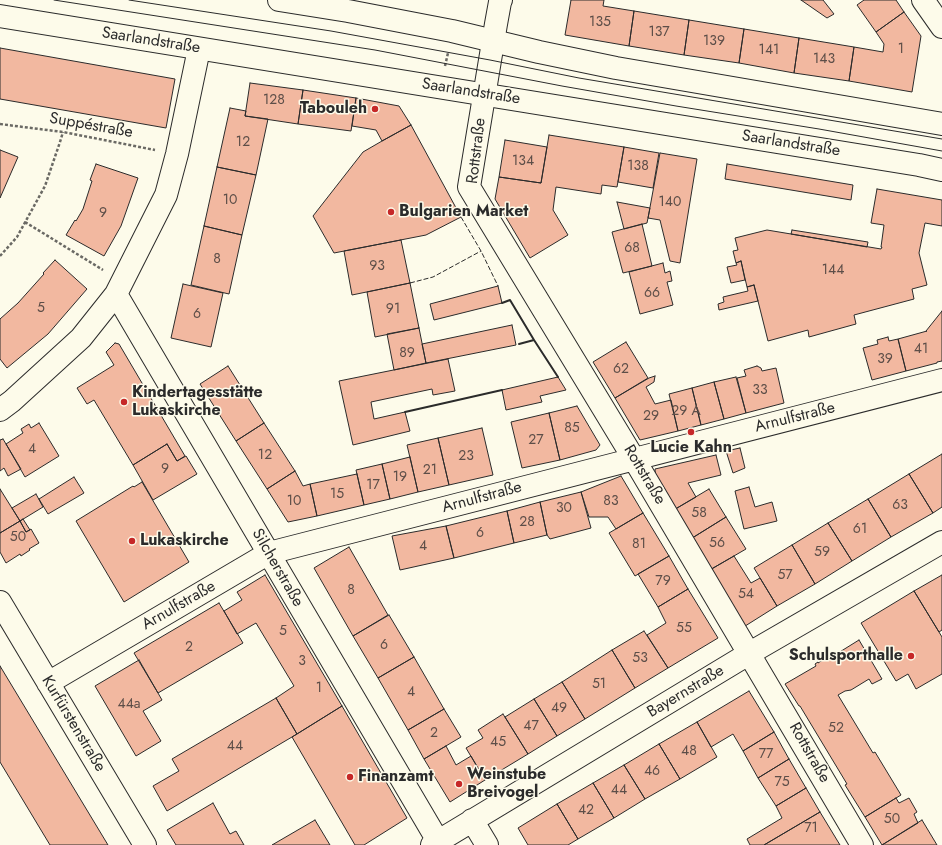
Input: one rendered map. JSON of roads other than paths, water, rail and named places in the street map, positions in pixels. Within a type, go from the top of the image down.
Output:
[{"type":"street","points":[[279,0],[348,11],[616,68],[942,124]]},
{"type":"street","name":"Rottstraße","points":[[501,0],[470,187],[750,653],[862,845]]},
{"type":"street","points":[[923,0],[942,27]]},
{"type":"street","name":"Saarlandstraße","points":[[0,16],[485,94],[942,170]]},
{"type":"street","points":[[0,410],[12,402],[81,338],[119,288],[166,195],[177,154],[199,49]]},
{"type":"street","name":"Silcherstraße","points":[[119,288],[269,554],[435,843]]},
{"type":"street","name":"Arnulfstraße","points":[[48,682],[269,554],[942,380]]},
{"type":"street","name":"Bayernstraße","points":[[435,843],[750,653],[942,542]]},
{"type":"street","name":"Kurfürstenstraße","points":[[1,607],[48,682],[145,845]]},
{"type":"street","points":[[472,820],[487,845]]},
{"type":"tram line","points":[[54,0],[375,50],[562,86],[942,151]]},
{"type":"tram line","points":[[129,0],[331,31],[579,78],[942,139]]},
{"type":"place","name":"Tabouleh","points":[[375,109]]},
{"type":"place","name":"Bulgarien Market","points":[[391,212]]},
{"type":"place","name":"Kindertagesstätte Lukaskirche","points":[[124,402]]},
{"type":"place","name":"Lucie Kahn","points":[[691,432]]},
{"type":"place","name":"Lukaskirche","points":[[132,541]]},
{"type":"place","name":"Schulsporthalle","points":[[911,656]]},
{"type":"place","name":"Finanzamt","points":[[350,777]]},
{"type":"place","name":"Weinstube Breivogel","points":[[459,784]]}]
